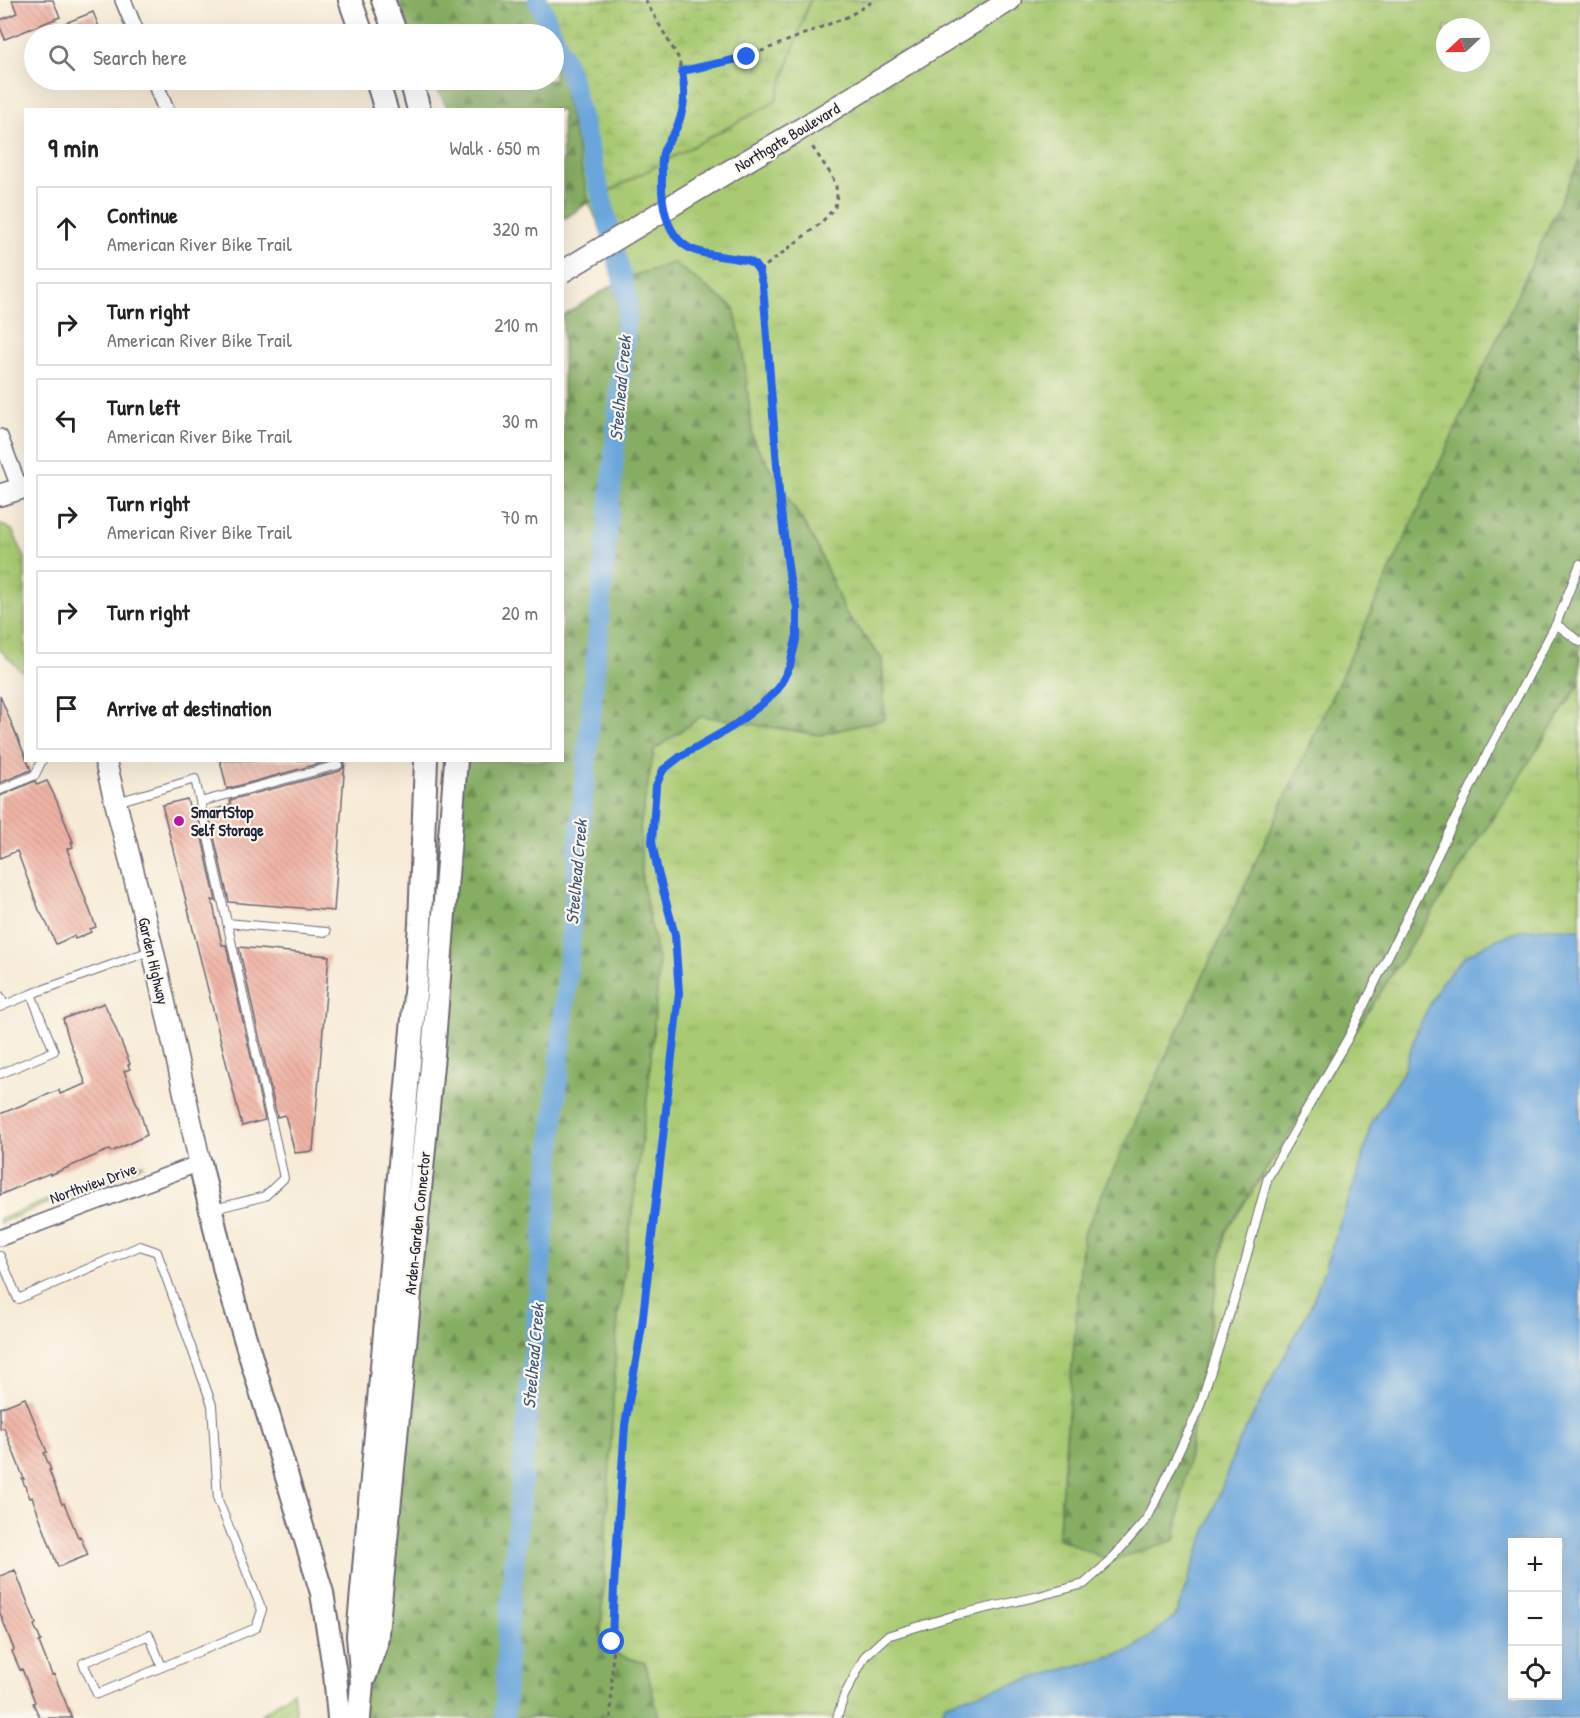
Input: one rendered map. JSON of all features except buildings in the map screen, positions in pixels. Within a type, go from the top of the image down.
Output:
[{"type":"main road","points":[[350,0],[358,24]]},
{"type":"main road","points":[[383,0],[392,24]]},
{"type":"main road","name":"Northgate Boulevard","points":[[564,271],[1010,0]]},
{"type":"main road","points":[[381,90],[385,108]]},
{"type":"main road","points":[[414,90],[418,108]]},
{"type":"main road","name":"Garden Highway","points":[[106,762],[153,951],[200,1163]]},
{"type":"main road","name":"Arden-Garden Connector","points":[[359,1718],[362,1683],[358,1636],[414,1007],[420,924],[426,762]]},
{"type":"main road","name":"Arden-Garden Connector","points":[[362,1683],[376,1644],[429,1098],[456,762]]},
{"type":"main road","points":[[200,1163],[226,1275],[322,1593],[335,1674],[339,1718]]},
{"type":"street","points":[[123,0],[133,24]]},
{"type":"street","points":[[158,90],[165,108]]},
{"type":"street","points":[[0,437],[18,494]]},
{"type":"street","name":"Northview Drive","points":[[0,1238],[200,1163]]},
{"type":"lane","points":[[837,1718],[844,1696],[866,1656],[887,1636],[956,1615],[1084,1584],[1110,1561],[1148,1517],[1198,1411],[1238,1288],[1268,1177],[1348,1038],[1488,752],[1556,624],[1580,564]]},
{"type":"lane","points":[[1556,624],[1580,642]]},
{"type":"lane","points":[[0,790],[35,775],[41,762]]},
{"type":"lane","points":[[200,802],[338,765]]},
{"type":"lane","points":[[116,802],[195,778],[284,1178],[265,1196],[210,1210]]},
{"type":"lane","points":[[227,923],[326,932]]},
{"type":"lane","points":[[0,996],[2,1006],[153,951]]},
{"type":"lane","points":[[0,1074],[54,1051],[31,994]]},
{"type":"lane","points":[[0,1256],[18,1299],[140,1246],[157,1252],[212,1405],[218,1500],[262,1610],[256,1628],[97,1694],[83,1663],[149,1635],[162,1667]]},
{"type":"path","points":[[645,0],[679,59],[685,92],[680,119],[663,153],[662,191]]},
{"type":"path","points":[[682,71],[747,57],[849,15],[875,0]]},
{"type":"path","points":[[759,271],[821,223],[832,212],[837,201],[836,186],[832,176],[801,129]]},
{"type":"path","points":[[610,1718],[614,1586],[625,1425],[642,1326],[679,993],[675,935],[652,842],[656,786],[663,770],[681,756],[732,727],[778,689],[790,666],[797,635],[797,607],[790,581],[780,504],[766,318],[759,271],[749,261],[703,253],[690,248],[677,238],[668,222]]},
{"type":"green space","points":[[390,0],[538,0],[548,24],[403,24]]},
{"type":"green space","points":[[536,0],[810,0],[775,102],[589,202],[564,88],[564,24],[548,24]]},
{"type":"green space","points":[[810,0],[1580,0],[1580,159],[1083,1236],[1058,1539],[1175,1540],[1225,1233],[1580,683],[1580,929],[1546,928],[1418,1028],[1403,1072],[1371,1124],[1361,1164],[1312,1304],[1237,1446],[1175,1617],[1132,1650],[946,1703],[941,1718],[659,1718],[645,1663],[600,1650],[617,1328],[648,1091],[659,966],[642,881],[640,827],[654,750],[702,716],[820,735],[885,719],[882,659],[845,612],[815,542],[753,440],[743,350],[734,308],[674,263],[622,279],[589,202],[775,102]]},
{"type":"green space","points":[[564,88],[589,202],[564,219],[564,108],[447,108],[438,90],[564,90]]},
{"type":"green space","points":[[1580,159],[1580,683],[1225,1233],[1175,1540],[1110,1561],[1058,1538],[1083,1236]]},
{"type":"green space","points":[[674,263],[734,308],[743,350],[753,440],[815,542],[845,612],[882,659],[885,719],[820,735],[702,716],[654,750],[640,827],[642,881],[659,966],[648,1091],[617,1328],[600,1650],[645,1663],[659,1718],[360,1718],[461,762],[564,762],[564,315],[622,279]]},
{"type":"green space","points":[[0,524],[12,530],[24,556],[24,673],[0,650]]},
{"type":"green space","points":[[141,1163],[143,1165],[0,1223],[0,1219]]},
{"type":"green space","points":[[293,1691],[296,1718],[257,1718]]},
{"type":"water","points":[[1580,929],[1580,1718],[941,1718],[945,1703],[1132,1650],[1175,1617],[1237,1446],[1312,1304],[1361,1164],[1371,1124],[1403,1072],[1418,1028],[1441,983],[1464,957],[1496,939],[1524,930]]},
{"type":"waterway","name":"Steelhead Creek","points":[[538,0],[549,24]]},
{"type":"waterway","name":"Steelhead Creek","points":[[505,1718],[507,1643],[628,301],[570,74],[564,60]]},
{"type":"place","name":"SmartStop Self Storage","points":[[179,821]]},
{"type":"route","points":[[612,1642],[625,1425],[642,1326],[679,993],[675,935],[652,842],[656,786],[663,770],[681,756],[732,727],[778,689],[790,666],[797,635],[797,607],[790,581],[780,504],[767,327],[760,274],[754,264],[749,261],[703,253],[690,248],[677,238],[668,222],[662,191],[663,153],[683,111],[685,92],[682,71],[747,57]]}]
